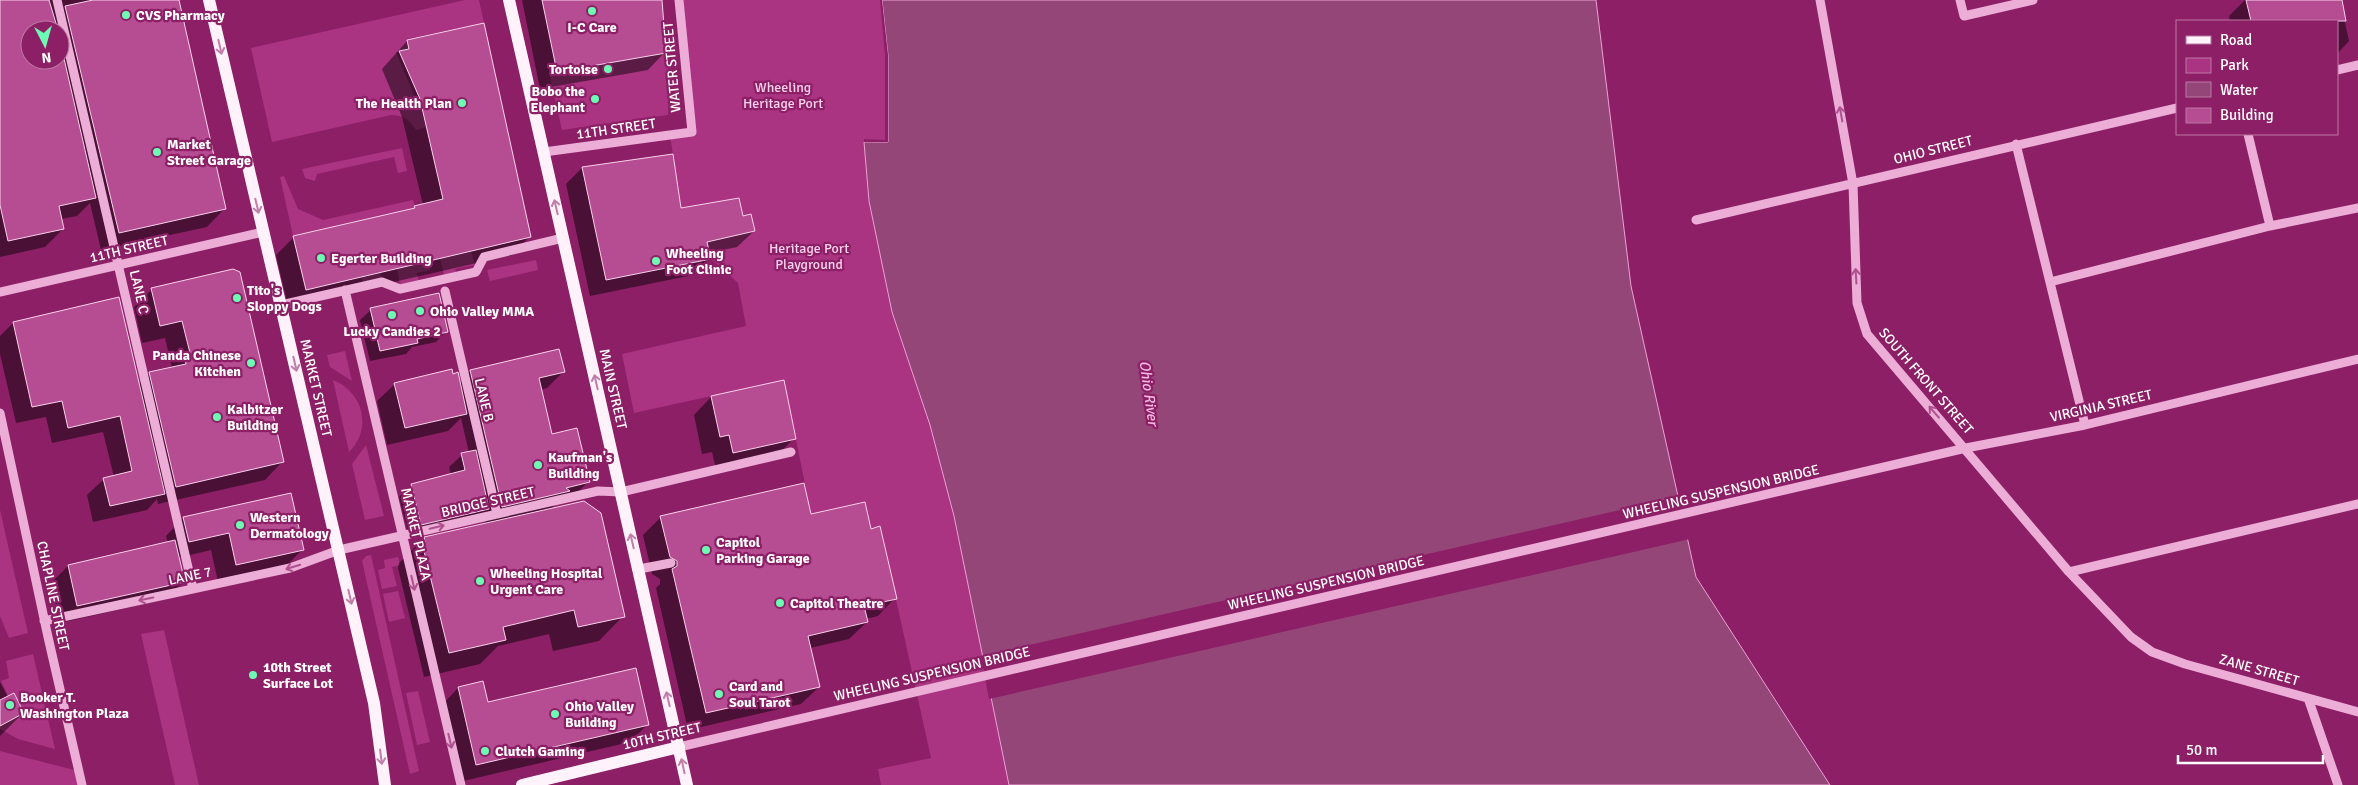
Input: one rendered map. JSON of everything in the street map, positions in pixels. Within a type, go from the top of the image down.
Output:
[{"type":"main road","name":"MARKET STREET","points":[[209,0],[374,703],[385,785]]},
{"type":"main road","name":"MAIN STREET","points":[[509,0],[687,785]]},
{"type":"main road","name":"10TH STREET","points":[[522,785],[535,784],[679,747]]},
{"type":"street","name":"LANE C","points":[[57,0],[193,589]]},
{"type":"street","name":"WATER STREET","points":[[679,0],[692,132]]},
{"type":"street","name":"SOUTH FRONT STREET","points":[[1820,0],[1853,184],[1857,303],[1867,334],[1966,448],[2069,572],[2131,637],[2152,652]]},
{"type":"street","points":[[1960,0],[1964,16],[2033,0]]},
{"type":"street","points":[[2338,70],[2358,65]]},
{"type":"street","name":"OHIO STREET","points":[[1696,220],[2176,108]]},
{"type":"street","name":"11TH STREET","points":[[544,152],[692,132]]},
{"type":"street","points":[[2248,135],[2270,226]]},
{"type":"street","points":[[2016,144],[2085,424]]},
{"type":"street","points":[[2050,282],[2270,226],[2358,208]]},
{"type":"street","name":"11TH STREET","points":[[0,292],[263,232]]},
{"type":"street","points":[[281,305],[382,282],[400,289],[476,272],[484,257],[564,238]]},
{"type":"street","name":"MARKET PLAZA","points":[[345,290],[461,785]]},
{"type":"street","name":"LANE B","points":[[445,292],[497,514]]},
{"type":"street","name":"VIRGINIA STREET","points":[[1850,476],[1966,448],[2085,424],[2358,359]]},
{"type":"street","name":"CHAPLINE STREET","points":[[0,413],[44,621],[82,785]]},
{"type":"street","name":"BRIDGE STREET","points":[[339,550],[598,491],[621,492],[791,452]]},
{"type":"street","name":"WHEELING SUSPENSION BRIDGE","points":[[809,716],[1850,476]]},
{"type":"street","points":[[2069,572],[2358,504]]},
{"type":"street","name":"LANE 7","points":[[44,621],[290,568],[339,550]]},
{"type":"street","points":[[639,570],[671,562]]},
{"type":"street","name":"ZANE STREET","points":[[2152,652],[2185,664],[2358,712]]},
{"type":"street","points":[[2308,698],[2338,785]]},
{"type":"street","name":"10TH STREET","points":[[679,747],[809,716]]},
{"type":"green space","points":[[465,0],[479,0],[484,23],[407,39],[409,49],[396,52],[419,107],[422,107],[427,127],[416,130],[406,119],[391,115],[272,142],[251,48]]},
{"type":"green space","name":"Wheeling Heritage Port","points":[[679,0],[882,0],[888,55],[888,142],[864,142],[869,201],[892,312],[930,425],[954,516],[1009,785],[881,785],[878,769],[931,758],[880,527],[871,529],[864,502],[811,514],[784,380],[634,413],[622,354],[746,326],[738,283],[711,259],[707,242],[755,231],[751,214],[743,216],[739,198],[681,208],[670,135],[691,132]]},
{"type":"green space","points":[[672,52],[668,115],[562,130],[549,73]]},
{"type":"green space","points":[[402,148],[407,171],[398,173],[394,157],[317,174],[315,181],[305,178],[302,169]]},
{"type":"green space","points":[[284,176],[298,209],[323,220],[413,200],[415,208],[380,272],[382,279],[364,283],[336,227],[293,236],[280,177]]},
{"type":"green space","points":[[471,251],[475,265],[455,269],[456,272],[444,275],[440,258]]},
{"type":"green space","points":[[536,260],[538,270],[490,281],[487,270]]},
{"type":"green space","points":[[428,261],[430,270],[417,273],[419,282],[400,286],[397,268]]},
{"type":"green space","points":[[345,351],[352,381],[330,367],[327,355]]},
{"type":"green space","points":[[333,380],[352,393],[358,402],[361,412],[361,432],[349,452]]},
{"type":"green space","points":[[366,445],[384,516],[365,520],[352,464]]},
{"type":"green space","points":[[0,510],[28,633],[9,638],[0,616]]},
{"type":"green space","points":[[371,555],[419,771],[410,774],[362,561],[366,556]]},
{"type":"green space","points":[[398,557],[400,565],[392,567],[397,586],[382,589],[378,570],[385,568],[384,560]]},
{"type":"green space","points":[[398,591],[405,618],[389,622],[383,594]]},
{"type":"green space","points":[[164,630],[199,785],[175,785],[141,634]]},
{"type":"green space","points":[[33,654],[55,749],[18,739],[0,729],[0,726],[24,713],[14,693],[8,696],[1,681],[9,678],[6,661]]},
{"type":"green space","points":[[418,691],[430,742],[417,745],[406,693]]},
{"type":"green space","points":[[0,751],[78,771],[82,785],[0,785]]},
{"type":"water","name":"Ohio River","points":[[882,0],[1596,0],[1631,286],[1696,577],[1830,785],[1009,785],[954,516],[930,425],[892,312],[869,201],[864,142],[888,142],[888,55]]},
{"type":"pier","points":[[880,0],[882,0],[888,55],[888,142],[864,142],[864,139],[885,140],[885,55]]},
{"type":"pier","points":[[1681,496],[1690,539],[989,699],[981,656]]},
{"type":"building","points":[[0,0],[49,0],[55,20],[20,20],[20,70],[67,70],[96,198],[59,206],[64,229],[8,241],[0,205]]},
{"type":"building","name":"Market Street Garage","points":[[93,0],[179,0],[226,209],[119,233],[70,27],[70,20],[68,20],[65,6]]},
{"type":"building","points":[[542,0],[662,0],[666,53],[557,72]]},
{"type":"building","points":[[2246,0],[2342,0],[2346,21],[2338,20],[2251,20]]},
{"type":"building","points":[[484,23],[531,237],[306,290],[293,236],[415,208],[414,206],[443,199],[420,99],[399,51],[409,49],[407,40]]},
{"type":"building","points":[[673,154],[681,208],[739,198],[743,216],[751,214],[755,231],[707,242],[711,259],[606,280],[582,167]]},
{"type":"building","points":[[233,269],[240,272],[284,462],[176,487],[149,372],[186,364],[184,354],[190,353],[182,321],[160,326],[151,288]]},
{"type":"building","points":[[439,293],[448,332],[417,339],[418,343],[380,351],[370,308]]},
{"type":"building","points":[[119,297],[165,494],[110,506],[103,478],[132,471],[120,416],[68,428],[62,401],[32,407],[13,322]]},
{"type":"building","points":[[559,349],[565,372],[539,378],[552,434],[577,428],[590,482],[566,488],[570,491],[502,507],[470,370]]},
{"type":"building","points":[[452,369],[453,374],[458,372],[467,414],[405,428],[394,383]]},
{"type":"building","points":[[784,380],[796,439],[733,453],[729,435],[720,437],[711,396]]},
{"type":"building","points":[[476,450],[489,509],[421,525],[411,484],[465,470],[461,453]]},
{"type":"building","points":[[804,483],[811,514],[865,502],[871,529],[880,526],[897,599],[864,606],[868,622],[808,636],[820,687],[706,713],[672,569],[677,566],[677,561],[670,557],[660,516]]},
{"type":"building","name":"Western Dermatology","points":[[291,493],[304,550],[236,565],[229,533],[189,542],[183,517]]},
{"type":"building","points":[[584,501],[601,513],[625,617],[578,627],[574,610],[503,627],[506,640],[449,653],[422,543],[425,542],[424,537]]},
{"type":"building","points":[[175,540],[185,582],[77,606],[68,565]]},
{"type":"building","name":"Ohio Valley Building","points":[[636,668],[649,725],[476,765],[458,687],[483,681],[488,702]]},
{"type":"building","name":"Booker T. Washington Plaza","points":[[14,693],[24,713],[0,726],[0,700]]},
{"type":"place","name":"I-C Care","points":[[592,11]]},
{"type":"place","name":"CVS Pharmacy","points":[[126,15]]},
{"type":"place","name":"Tortoise","points":[[608,69]]},
{"type":"place","name":"Bobo the Elephant","points":[[595,99]]},
{"type":"place","name":"The Health Plan","points":[[462,103]]},
{"type":"place","name":"Market Street Garage","points":[[157,152]]},
{"type":"place","name":"Egerter Building","points":[[321,258]]},
{"type":"place","name":"Wheeling Foot Clinic","points":[[656,261]]},
{"type":"place","name":"Tito's Sloppy Dogs","points":[[237,298]]},
{"type":"place","name":"Ohio Valley MMA","points":[[420,311]]},
{"type":"place","name":"Lucky Candies 2","points":[[392,315]]},
{"type":"place","name":"Panda Chinese Kitchen","points":[[251,363]]},
{"type":"place","name":"Kalbitzer Building","points":[[217,417]]},
{"type":"place","name":"Kaufman's Building","points":[[538,465]]},
{"type":"place","name":"Western Dermatology","points":[[240,525]]},
{"type":"place","name":"Capitol Parking Garage","points":[[706,550]]},
{"type":"place","name":"Wheeling Hospital Urgent Care","points":[[480,581]]},
{"type":"place","name":"Capitol Theatre","points":[[780,603]]},
{"type":"place","name":"10th Street Surface Lot","points":[[253,675]]},
{"type":"place","name":"Card and Soul Tarot","points":[[719,694]]},
{"type":"place","name":"Booker T. Washington Plaza","points":[[10,705]]},
{"type":"place","name":"Ohio Valley Building","points":[[555,714]]},
{"type":"place","name":"Clutch Gaming","points":[[485,751]]},
{"type":"park label","name":"Heritage Port Playground","points":[[809,256]]}]
